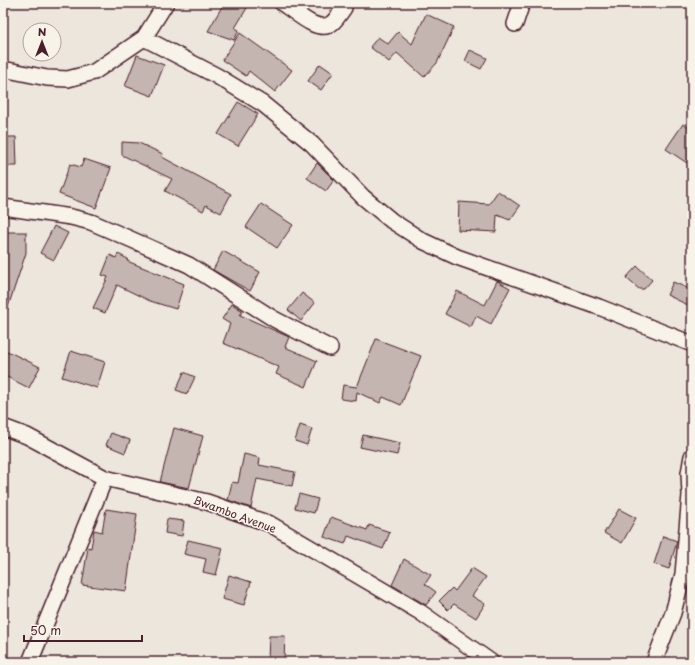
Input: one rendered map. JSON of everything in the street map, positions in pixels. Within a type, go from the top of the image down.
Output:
[{"type":"street","points":[[3,69],[47,78],[68,79],[94,72],[144,38],[166,3]]},
{"type":"street","points":[[282,3],[314,26],[323,28],[332,24],[344,8]]},
{"type":"street","points":[[515,24],[522,3]]},
{"type":"street","points":[[144,38],[241,89],[263,104],[312,144],[363,197],[392,221],[423,241],[457,257],[599,307],[692,344]]},
{"type":"street","points":[[3,207],[71,217],[90,222],[128,238],[189,265],[274,319],[330,348]]},
{"type":"street","name":"Bwambo Avenue","points":[[3,427],[27,436],[105,478],[207,502],[270,524],[420,612],[491,662]]},
{"type":"street","points":[[654,662],[673,613],[683,574],[691,495],[689,473],[692,456]]},
{"type":"street","points":[[30,662],[105,478]]},
{"type":"building","points":[[224,3],[238,3],[247,8],[235,28],[239,30],[234,40],[208,31]]},
{"type":"building","points":[[426,14],[454,27],[437,63],[424,77],[397,53],[389,62],[370,47],[378,37],[388,44],[398,32],[412,44]]},
{"type":"building","points":[[240,33],[292,70],[275,92],[249,71],[246,76],[222,60]]},
{"type":"building","points":[[470,50],[487,58],[481,69],[465,61]]},
{"type":"building","points":[[137,55],[164,65],[152,96],[125,86]]},
{"type":"building","points":[[320,64],[333,73],[321,90],[308,81]]},
{"type":"building","points":[[238,102],[258,114],[238,146],[218,134]]},
{"type":"building","points":[[683,124],[692,130],[692,156],[687,163],[666,149]]},
{"type":"building","points":[[3,137],[16,137],[17,166],[3,166]]},
{"type":"building","points":[[122,142],[139,143],[163,154],[162,157],[231,194],[221,213],[206,205],[203,211],[165,191],[172,179],[122,155]]},
{"type":"building","points":[[84,159],[111,168],[96,208],[59,194],[70,164],[81,167]]},
{"type":"building","points":[[317,163],[334,180],[326,191],[307,178]]},
{"type":"building","points":[[498,191],[520,206],[510,220],[497,215],[496,232],[458,230],[459,202],[489,204]]},
{"type":"building","points":[[261,204],[293,225],[277,248],[246,227]]},
{"type":"building","points":[[54,226],[68,233],[54,260],[40,253]]},
{"type":"building","points":[[3,232],[26,232],[26,253],[5,316],[3,315]]},
{"type":"building","points":[[223,251],[260,272],[250,291],[213,270]]},
{"type":"building","points":[[118,254],[128,259],[127,261],[184,284],[176,309],[150,301],[117,285],[105,313],[93,308],[108,277],[102,275],[110,255],[116,258]]},
{"type":"building","points":[[637,266],[652,280],[644,289],[639,289],[626,278]]},
{"type":"building","points":[[497,281],[510,288],[491,324],[476,316],[471,327],[445,314],[457,291],[485,305]]},
{"type":"building","points":[[673,282],[692,290],[692,307],[667,295]]},
{"type":"building","points":[[302,293],[315,303],[301,321],[288,310]]},
{"type":"building","points":[[232,304],[243,311],[240,315],[289,337],[285,347],[317,361],[306,387],[276,374],[279,367],[223,343],[230,324],[222,319]]},
{"type":"building","points":[[376,339],[421,356],[401,405],[383,397],[380,403],[357,392],[356,401],[341,399],[343,385],[357,387]]},
{"type":"building","points":[[3,349],[40,367],[29,388],[3,375]]},
{"type":"building","points":[[71,351],[105,362],[97,388],[62,377]]},
{"type":"building","points":[[184,372],[195,377],[187,394],[176,390]]},
{"type":"building","points":[[300,425],[312,429],[307,445],[295,441]]},
{"type":"building","points":[[174,428],[203,436],[189,488],[160,482]]},
{"type":"building","points":[[111,433],[130,440],[125,453],[106,445]]},
{"type":"building","points":[[363,435],[400,443],[397,455],[360,447]]},
{"type":"building","points":[[244,454],[260,458],[259,465],[295,472],[292,486],[257,479],[251,508],[228,500],[232,482],[238,483]]},
{"type":"building","points":[[299,494],[318,499],[314,513],[295,508]]},
{"type":"building","points":[[106,509],[137,514],[126,591],[82,585],[88,547],[91,548],[94,530],[102,532]]},
{"type":"building","points":[[619,509],[636,518],[622,543],[604,533]]},
{"type":"building","points":[[331,517],[367,530],[369,525],[390,532],[383,549],[348,536],[345,544],[324,537]]},
{"type":"building","points":[[167,519],[184,521],[182,536],[165,533]]},
{"type":"building","points":[[663,536],[677,541],[669,569],[654,564]]},
{"type":"building","points":[[188,540],[223,548],[216,575],[203,572],[206,559],[184,554]]},
{"type":"building","points":[[404,559],[431,575],[425,584],[436,592],[426,605],[392,585]]},
{"type":"building","points":[[472,568],[486,577],[472,596],[485,604],[476,618],[454,604],[448,610],[439,601],[452,588],[455,591]]},
{"type":"building","points":[[229,575],[251,582],[244,605],[222,599]]},
{"type":"building","points":[[269,636],[285,636],[284,660],[268,660]]}]
